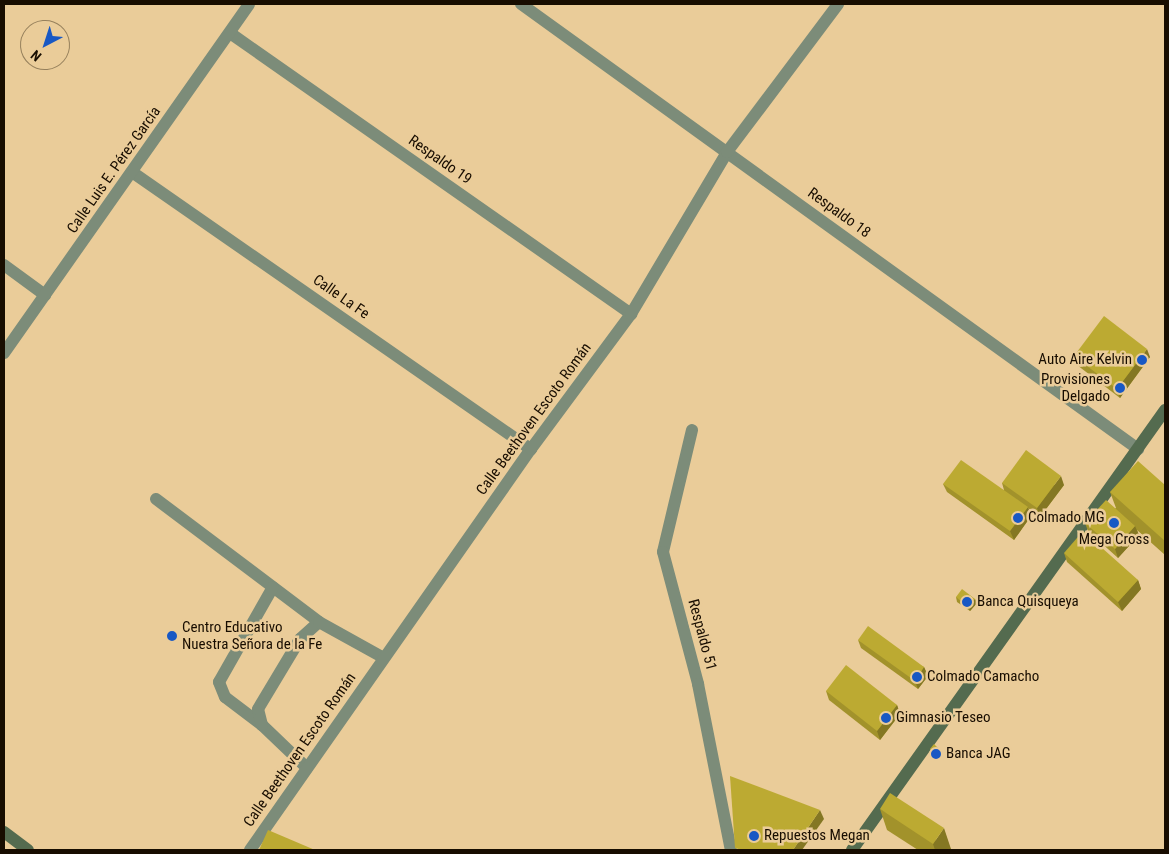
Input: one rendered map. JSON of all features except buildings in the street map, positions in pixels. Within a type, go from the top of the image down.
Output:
[{"type":"street","name":"Calle Luis E. Pérez García","points":[[4,353],[249,4]]},
{"type":"street","name":"Respaldo 18","points":[[520,4],[1138,449]]},
{"type":"street","name":"Calle Beethoven Escoto Román","points":[[250,850],[531,449],[631,314],[727,152],[838,4]]},
{"type":"street","name":"Respaldo 19","points":[[230,33],[631,314]]},
{"type":"street","name":"Calle La Fe","points":[[132,172],[531,449]]},
{"type":"street","points":[[4,266],[45,295]]},
{"type":"street","points":[[852,850],[1165,410]]},
{"type":"street","name":"Respaldo 51","points":[[692,430],[663,552],[698,684],[731,850]]},
{"type":"street","points":[[156,499],[319,622],[384,658]]},
{"type":"street","points":[[273,587],[219,682],[225,697],[262,725],[308,768]]},
{"type":"street","points":[[262,725],[258,708],[300,639],[319,622]]},
{"type":"street","points":[[4,832],[28,850]]},
{"type":"place","name":"Auto Aire Kelvin","points":[[1142,360]]},
{"type":"place","name":"Provisiones Delgado","points":[[1120,388]]},
{"type":"place","name":"Colmado MG","points":[[1018,518]]},
{"type":"place","name":"Mega Cross","points":[[1114,523]]},
{"type":"place","name":"Banca Quisqueya","points":[[967,602]]},
{"type":"place","name":"Centro Educativo Nuestra Señora de la Fe","points":[[172,636]]},
{"type":"place","name":"Colmado Camacho","points":[[917,677]]},
{"type":"place","name":"Gimnasio Teseo","points":[[886,718]]},
{"type":"place","name":"Banca JAG","points":[[936,754]]},
{"type":"place","name":"Repuestos Megan","points":[[754,836]]}]
